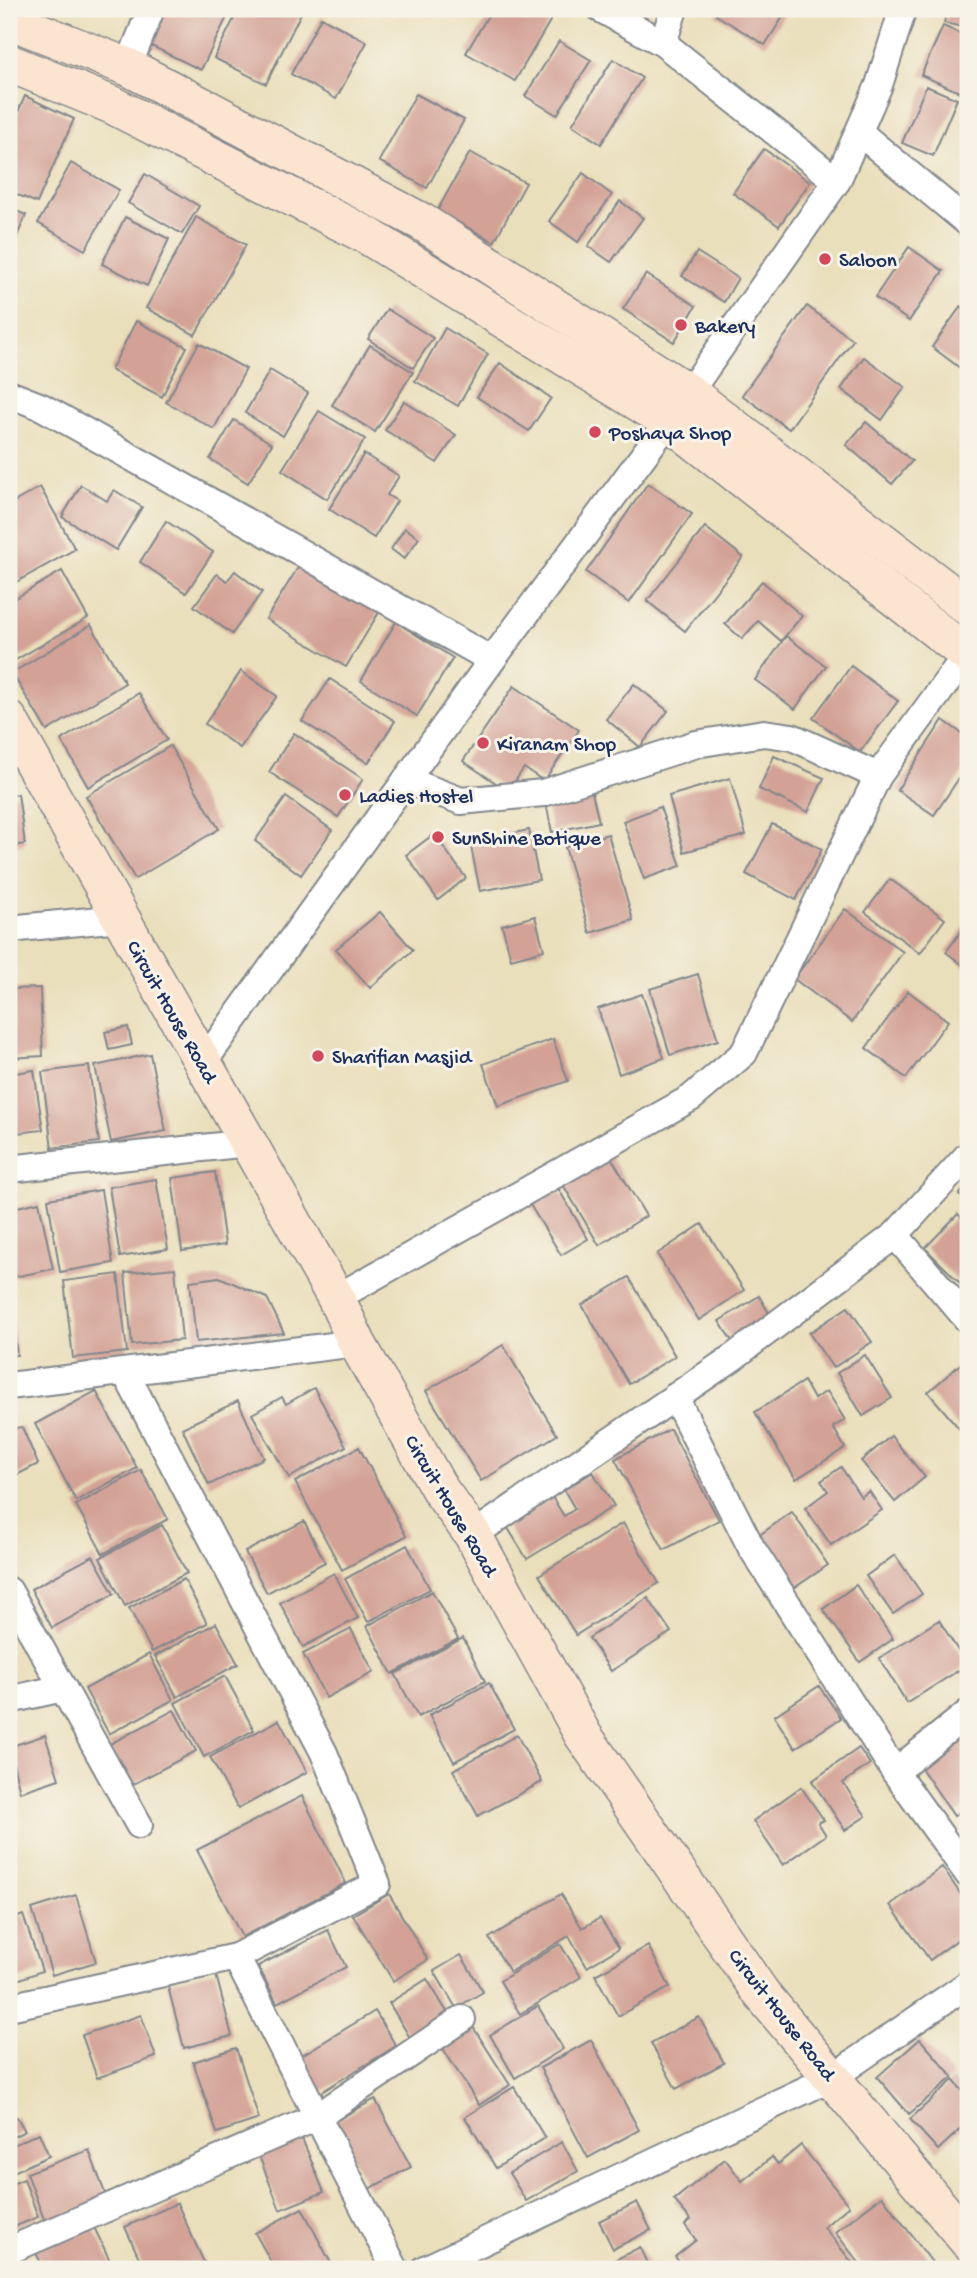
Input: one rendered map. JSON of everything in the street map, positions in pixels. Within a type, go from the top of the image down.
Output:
[{"type":"street","points":[[128,67],[151,9]]},
{"type":"street","points":[[601,9],[663,43],[837,181]]},
{"type":"street","points":[[663,43],[674,9]]},
{"type":"street","points":[[203,1063],[492,660],[679,407],[837,181],[860,133],[903,9]]},
{"type":"street","points":[[9,20],[128,67],[422,222],[679,407],[968,607]]},
{"type":"street","points":[[9,63],[112,105],[368,236],[679,407],[968,655],[877,776],[744,1053],[691,1098],[336,1298]]},
{"type":"street","points":[[860,133],[968,223]]},
{"type":"street","points":[[9,394],[43,407],[492,660]]},
{"type":"street","name":"Circuit House Road","points":[[9,720],[336,1298],[357,1343],[440,1490],[473,1535],[583,1735],[761,1993],[968,2241]]},
{"type":"street","points":[[406,780],[461,801],[543,793],[696,744],[764,733],[792,737],[877,776]]},
{"type":"street","points":[[9,929],[120,918]]},
{"type":"street","points":[[9,1169],[248,1143]]},
{"type":"street","points":[[473,1535],[732,1358],[895,1235],[968,1154]]},
{"type":"street","points":[[895,1235],[968,1320]]},
{"type":"street","points":[[9,1386],[357,1343]]},
{"type":"street","points":[[9,2007],[236,1957],[377,1884],[324,1753],[125,1372]]},
{"type":"street","points":[[675,1397],[751,1547],[895,1772],[968,1874]]},
{"type":"street","points":[[9,1591],[139,1825]]},
{"type":"street","points":[[9,1700],[63,1688]]},
{"type":"street","points":[[895,1772],[968,1713]]},
{"type":"street","points":[[236,1957],[395,2269]]},
{"type":"street","points":[[425,2269],[833,2077],[968,1984]]},
{"type":"street","points":[[20,2269],[9,2249],[317,2117],[462,2019]]},
{"type":"building","points":[[157,9],[231,9],[201,70],[141,41]]},
{"type":"building","points":[[239,9],[303,9],[266,84],[214,58]]},
{"type":"building","points":[[492,9],[557,9],[515,81],[466,53]]},
{"type":"building","points":[[721,9],[788,9],[765,45],[716,15]]},
{"type":"building","points":[[947,9],[968,9],[968,28],[944,23]]},
{"type":"building","points":[[321,17],[367,42],[336,99],[291,74]]},
{"type":"building","points":[[943,26],[968,37],[968,96],[921,75]]},
{"type":"building","points":[[559,41],[591,60],[557,115],[525,96]]},
{"type":"building","points":[[613,59],[642,78],[601,144],[572,125]]},
{"type":"building","points":[[926,86],[957,99],[933,156],[902,143]]},
{"type":"building","points":[[416,94],[464,120],[427,188],[379,161]]},
{"type":"building","points":[[25,96],[74,119],[37,203],[9,191],[9,132]]},
{"type":"building","points":[[764,149],[810,182],[779,226],[733,193]]},
{"type":"building","points":[[470,152],[526,183],[494,242],[437,211]]},
{"type":"building","points":[[71,163],[119,190],[85,250],[38,223]]},
{"type":"building","points":[[583,173],[612,195],[578,242],[549,221]]},
{"type":"building","points":[[145,174],[199,206],[182,234],[128,203]]},
{"type":"building","points":[[620,201],[643,218],[611,262],[588,246]]},
{"type":"building","points":[[9,208],[26,215],[15,241],[9,239]]},
{"type":"building","points":[[125,217],[169,239],[147,286],[102,264]]},
{"type":"building","points":[[196,217],[246,245],[195,335],[146,308]]},
{"type":"building","points":[[909,247],[943,271],[909,321],[875,297]]},
{"type":"building","points":[[697,252],[738,278],[724,302],[682,276]]},
{"type":"building","points":[[646,274],[696,306],[674,342],[623,309]]},
{"type":"building","points":[[807,306],[853,340],[789,429],[742,395]]},
{"type":"building","points":[[961,306],[968,311],[968,374],[932,347]]},
{"type":"building","points":[[387,309],[433,338],[413,368],[368,339]]},
{"type":"building","points":[[136,321],[187,347],[162,397],[111,370]]},
{"type":"building","points":[[445,328],[488,354],[458,406],[415,381]]},
{"type":"building","points":[[199,343],[246,369],[214,429],[166,402]]},
{"type":"building","points":[[370,345],[413,372],[375,432],[332,405]]},
{"type":"building","points":[[864,357],[905,387],[882,420],[841,389]]},
{"type":"building","points":[[500,363],[551,398],[529,431],[477,397]]},
{"type":"building","points":[[270,370],[308,393],[283,436],[245,413]]},
{"type":"building","points":[[404,401],[456,435],[437,463],[385,430]]},
{"type":"building","points":[[319,411],[365,439],[327,499],[282,470]]},
{"type":"building","points":[[234,420],[272,444],[248,483],[210,459]]},
{"type":"building","points":[[866,422],[912,461],[892,484],[846,445]]},
{"type":"building","points":[[364,454],[399,476],[387,495],[397,501],[374,538],[329,509]]},
{"type":"building","points":[[648,483],[692,514],[629,603],[586,572]]},
{"type":"building","points":[[81,485],[107,501],[114,490],[142,507],[116,550],[62,517]]},
{"type":"building","points":[[40,487],[75,549],[9,586],[9,505]]},
{"type":"building","points":[[166,521],[213,552],[186,593],[140,562]]},
{"type":"building","points":[[705,527],[743,557],[685,631],[647,601]]},
{"type":"building","points":[[405,528],[419,538],[404,559],[391,549]]},
{"type":"building","points":[[302,561],[381,609],[346,667],[266,619]]},
{"type":"building","points":[[62,571],[88,618],[12,662],[9,656],[9,602]]},
{"type":"building","points":[[235,571],[262,592],[232,634],[194,606],[217,574],[227,581]]},
{"type":"building","points":[[762,581],[802,616],[781,641],[758,621],[742,639],[725,624]]},
{"type":"building","points":[[396,622],[453,658],[417,716],[361,681]]},
{"type":"building","points":[[91,625],[125,683],[47,731],[12,673]]},
{"type":"building","points":[[786,636],[826,666],[795,709],[755,680]]},
{"type":"building","points":[[851,666],[898,701],[860,752],[813,718]]},
{"type":"building","points":[[241,671],[277,696],[240,748],[205,724]]},
{"type":"building","points":[[330,679],[395,721],[368,763],[302,721]]},
{"type":"building","points":[[634,684],[668,711],[640,747],[606,719]]},
{"type":"building","points":[[514,686],[579,730],[544,781],[524,768],[508,791],[463,761]]},
{"type":"building","points":[[139,693],[167,740],[88,787],[61,740]]},
{"type":"building","points":[[943,720],[968,738],[968,765],[934,815],[897,790]]},
{"type":"building","points":[[294,733],[363,779],[338,817],[269,772]]},
{"type":"building","points":[[170,746],[219,829],[135,879],[86,796]]},
{"type":"building","points":[[774,756],[824,778],[808,812],[759,789]]},
{"type":"building","points":[[730,778],[746,835],[684,852],[669,796]]},
{"type":"building","points":[[591,788],[599,822],[552,832],[545,798]]},
{"type":"building","points":[[18,794],[25,844],[9,847],[9,796]]},
{"type":"building","points":[[286,797],[332,830],[301,875],[255,841]]},
{"type":"building","points":[[660,807],[681,866],[644,879],[623,821]]},
{"type":"building","points":[[772,824],[822,849],[796,900],[746,874]]},
{"type":"building","points":[[529,830],[539,880],[480,891],[470,842]]},
{"type":"building","points":[[434,834],[466,878],[438,900],[406,855]]},
{"type":"building","points":[[608,834],[633,920],[590,933],[565,847]]},
{"type":"building","points":[[890,879],[945,919],[920,953],[865,912]]},
{"type":"building","points":[[845,909],[903,952],[852,1022],[794,979]]},
{"type":"building","points":[[380,912],[413,950],[370,988],[336,949]]},
{"type":"building","points":[[535,916],[544,950],[511,959],[502,925]]},
{"type":"building","points":[[968,922],[968,969],[946,952]]},
{"type":"building","points":[[698,974],[718,1040],[670,1055],[650,989]]},
{"type":"building","points":[[40,988],[43,1056],[9,1058],[9,989]]},
{"type":"building","points":[[908,991],[948,1021],[906,1078],[866,1048]]},
{"type":"building","points":[[642,994],[664,1058],[619,1074],[598,1009]]},
{"type":"building","points":[[128,1027],[132,1045],[109,1050],[105,1032]]},
{"type":"building","points":[[553,1039],[568,1081],[498,1106],[483,1064]]},
{"type":"building","points":[[150,1054],[166,1131],[111,1142],[95,1066]]},
{"type":"building","points":[[89,1066],[99,1142],[52,1148],[42,1072]]},
{"type":"building","points":[[34,1070],[43,1130],[9,1134],[9,1074]]},
{"type":"building","points":[[609,1154],[646,1216],[599,1245],[562,1183]]},
{"type":"building","points":[[215,1172],[225,1245],[182,1251],[172,1178]]},
{"type":"building","points":[[156,1179],[168,1249],[120,1257],[109,1187]]},
{"type":"building","points":[[555,1183],[588,1239],[561,1255],[527,1200]]},
{"type":"building","points":[[968,1184],[968,1202],[959,1195]]},
{"type":"building","points":[[101,1190],[113,1263],[60,1272],[48,1199]]},
{"type":"building","points":[[39,1202],[53,1269],[9,1278],[9,1209]]},
{"type":"building","points":[[958,1214],[968,1224],[968,1291],[925,1248]]},
{"type":"building","points":[[702,1224],[744,1290],[699,1320],[657,1254]]},
{"type":"building","points":[[175,1268],[182,1340],[132,1345],[125,1273]]},
{"type":"building","points":[[118,1274],[127,1352],[73,1358],[64,1281]]},
{"type":"building","points":[[219,1277],[267,1298],[284,1333],[196,1342],[190,1281]]},
{"type":"building","points":[[629,1277],[675,1356],[629,1384],[582,1305]]},
{"type":"building","points":[[759,1296],[773,1320],[734,1344],[719,1321]]},
{"type":"building","points":[[9,1298],[17,1355],[9,1356]]},
{"type":"building","points":[[848,1307],[872,1342],[833,1368],[809,1333]]},
{"type":"building","points":[[503,1345],[557,1435],[481,1481],[426,1391]]},
{"type":"building","points":[[865,1355],[892,1398],[863,1416],[837,1373]]},
{"type":"building","points":[[963,1362],[968,1369],[968,1439],[928,1392]]},
{"type":"building","points":[[804,1381],[814,1399],[827,1391],[845,1420],[833,1427],[845,1448],[796,1479],[755,1412]]},
{"type":"building","points":[[314,1388],[346,1446],[289,1478],[252,1414],[282,1397],[286,1404]]},
{"type":"building","points":[[96,1391],[137,1468],[76,1501],[35,1424]]},
{"type":"building","points":[[238,1401],[264,1458],[209,1485],[182,1428]]},
{"type":"building","points":[[22,1427],[38,1464],[9,1479],[9,1429]]},
{"type":"building","points":[[670,1429],[719,1520],[664,1550],[615,1459]]},
{"type":"building","points":[[891,1436],[925,1477],[895,1502],[861,1461]]},
{"type":"building","points":[[359,1447],[406,1536],[342,1570],[295,1482]]},
{"type":"building","points":[[841,1467],[861,1497],[869,1491],[882,1510],[831,1545],[805,1508],[828,1491],[821,1481]]},
{"type":"building","points":[[141,1470],[168,1519],[103,1554],[76,1505]]},
{"type":"building","points":[[593,1472],[614,1506],[527,1559],[506,1525],[552,1497],[564,1516],[575,1509],[564,1490]]},
{"type":"building","points":[[792,1512],[828,1565],[794,1588],[758,1536]]},
{"type":"building","points":[[304,1521],[325,1562],[267,1593],[245,1552]]},
{"type":"building","points":[[623,1523],[659,1583],[576,1635],[539,1575]]},
{"type":"building","points":[[162,1525],[187,1573],[125,1606],[100,1558]]},
{"type":"building","points":[[407,1545],[430,1589],[368,1622],[345,1579]]},
{"type":"building","points":[[895,1555],[922,1594],[893,1614],[866,1576]]},
{"type":"building","points":[[93,1556],[114,1594],[52,1628],[31,1589]]},
{"type":"building","points":[[334,1573],[358,1618],[303,1647],[280,1603]]},
{"type":"building","points":[[184,1579],[207,1623],[152,1652],[129,1608]]},
{"type":"building","points":[[856,1585],[893,1639],[860,1662],[823,1609]]},
{"type":"building","points":[[432,1591],[458,1639],[392,1674],[367,1626]]},
{"type":"building","points":[[648,1598],[671,1632],[611,1671],[589,1638]]},
{"type":"building","points":[[968,1614],[968,1628],[961,1620]]},
{"type":"building","points":[[939,1620],[967,1665],[907,1703],[879,1658]]},
{"type":"building","points":[[216,1623],[238,1664],[177,1697],[155,1656]]},
{"type":"building","points":[[351,1629],[374,1672],[326,1698],[303,1654]]},
{"type":"building","points":[[463,1638],[485,1681],[418,1717],[395,1674]]},
{"type":"building","points":[[149,1654],[173,1700],[109,1734],[85,1689]]},
{"type":"building","points":[[225,1676],[254,1730],[204,1757],[175,1703]]},
{"type":"building","points":[[489,1683],[514,1729],[454,1762],[429,1715]]},
{"type":"building","points":[[819,1686],[841,1718],[795,1748],[774,1716]]},
{"type":"building","points":[[174,1710],[196,1751],[130,1786],[108,1745]]},
{"type":"building","points":[[279,1720],[307,1772],[238,1809],[210,1757]]},
{"type":"building","points":[[968,1729],[968,1806],[954,1816],[919,1765]]},
{"type":"building","points":[[45,1735],[59,1779],[20,1792],[9,1747]]},
{"type":"building","points":[[517,1735],[542,1782],[478,1816],[453,1770]]},
{"type":"building","points":[[859,1748],[870,1764],[843,1783],[866,1816],[845,1830],[812,1781]]},
{"type":"building","points":[[801,1787],[824,1820],[818,1823],[826,1835],[783,1865],[753,1821]]},
{"type":"building","points":[[302,1796],[346,1883],[242,1937],[197,1850]]},
{"type":"building","points":[[942,1867],[968,1905],[968,1932],[930,1960],[890,1905]]},
{"type":"building","points":[[389,1894],[428,1960],[393,1981],[353,1915]]},
{"type":"building","points":[[561,1894],[582,1928],[600,1918],[619,1948],[587,1967],[569,1936],[510,1972],[489,1938]]},
{"type":"building","points":[[76,1895],[96,1962],[52,1975],[32,1909]]},
{"type":"building","points":[[23,1915],[42,1971],[9,1983],[9,1920]]},
{"type":"building","points":[[328,1930],[346,1967],[277,2003],[258,1966]]},
{"type":"building","points":[[560,1944],[581,1977],[520,2014],[500,1981]]},
{"type":"building","points":[[648,1946],[670,1987],[618,2016],[595,1975]]},
{"type":"building","points":[[461,1955],[483,1992],[456,2008],[434,1971]]},
{"type":"building","points":[[215,1971],[232,2036],[184,2048],[167,1983]]},
{"type":"building","points":[[427,1979],[450,2017],[412,2041],[389,2003]]},
{"type":"building","points":[[538,2006],[563,2049],[515,2078],[490,2035]]},
{"type":"building","points":[[375,2011],[396,2046],[318,2094],[297,2058]]},
{"type":"building","points":[[141,2015],[156,2057],[97,2078],[82,2035]]},
{"type":"building","points":[[699,2017],[724,2063],[676,2089],[651,2043]]},
{"type":"building","points":[[473,2027],[510,2085],[479,2105],[442,2047]]},
{"type":"building","points":[[920,2039],[953,2077],[909,2114],[877,2077]]},
{"type":"building","points":[[591,2040],[639,2130],[588,2158],[540,2068]]},
{"type":"building","points":[[236,2048],[259,2119],[217,2133],[193,2062]]},
{"type":"building","points":[[953,2080],[968,2097],[968,2122],[938,2150],[910,2119]]},
{"type":"building","points":[[514,2087],[545,2138],[496,2168],[465,2117]]},
{"type":"building","points":[[375,2099],[411,2167],[369,2189],[333,2122]]},
{"type":"building","points":[[17,2117],[25,2131],[9,2139],[9,2121]]},
{"type":"building","points":[[39,2133],[49,2156],[9,2174],[9,2147]]},
{"type":"building","points":[[301,2136],[324,2192],[280,2210],[258,2153]]},
{"type":"building","points":[[562,2142],[578,2171],[526,2201],[509,2173]]},
{"type":"building","points":[[801,2145],[849,2206],[824,2227],[857,2269],[781,2269],[778,2266],[774,2269],[685,2269],[675,2257],[696,2240],[685,2225],[691,2220],[674,2200],[725,2159],[742,2181],[772,2157],[778,2164]]},
{"type":"building","points":[[89,2150],[107,2199],[45,2222],[27,2173]]},
{"type":"building","points":[[24,2179],[38,2217],[9,2229],[9,2185]]},
{"type":"building","points":[[882,2196],[937,2269],[864,2269],[835,2232]]},
{"type":"building","points":[[637,2202],[651,2230],[613,2249],[599,2221]]},
{"type":"building","points":[[177,2203],[207,2269],[144,2269],[125,2227]]},
{"type":"building","points":[[302,2208],[334,2269],[275,2269],[255,2233]]},
{"type":"building","points":[[91,2221],[114,2269],[29,2269],[40,2261],[34,2249]]},
{"type":"building","points":[[640,2247],[651,2269],[615,2269],[611,2262]]},
{"type":"place","name":"Saloon","points":[[825,259]]},
{"type":"place","name":"Bakery","points":[[681,325]]},
{"type":"place","name":"Poshaya Shop","points":[[595,432]]},
{"type":"place","name":"Kiranam Shop","points":[[483,743]]},
{"type":"place","name":"Ladies Hostel","points":[[345,795]]},
{"type":"place","name":"SunShine Botique","points":[[438,837]]},
{"type":"place","name":"Sharifian Masjid","points":[[318,1056]]}]
